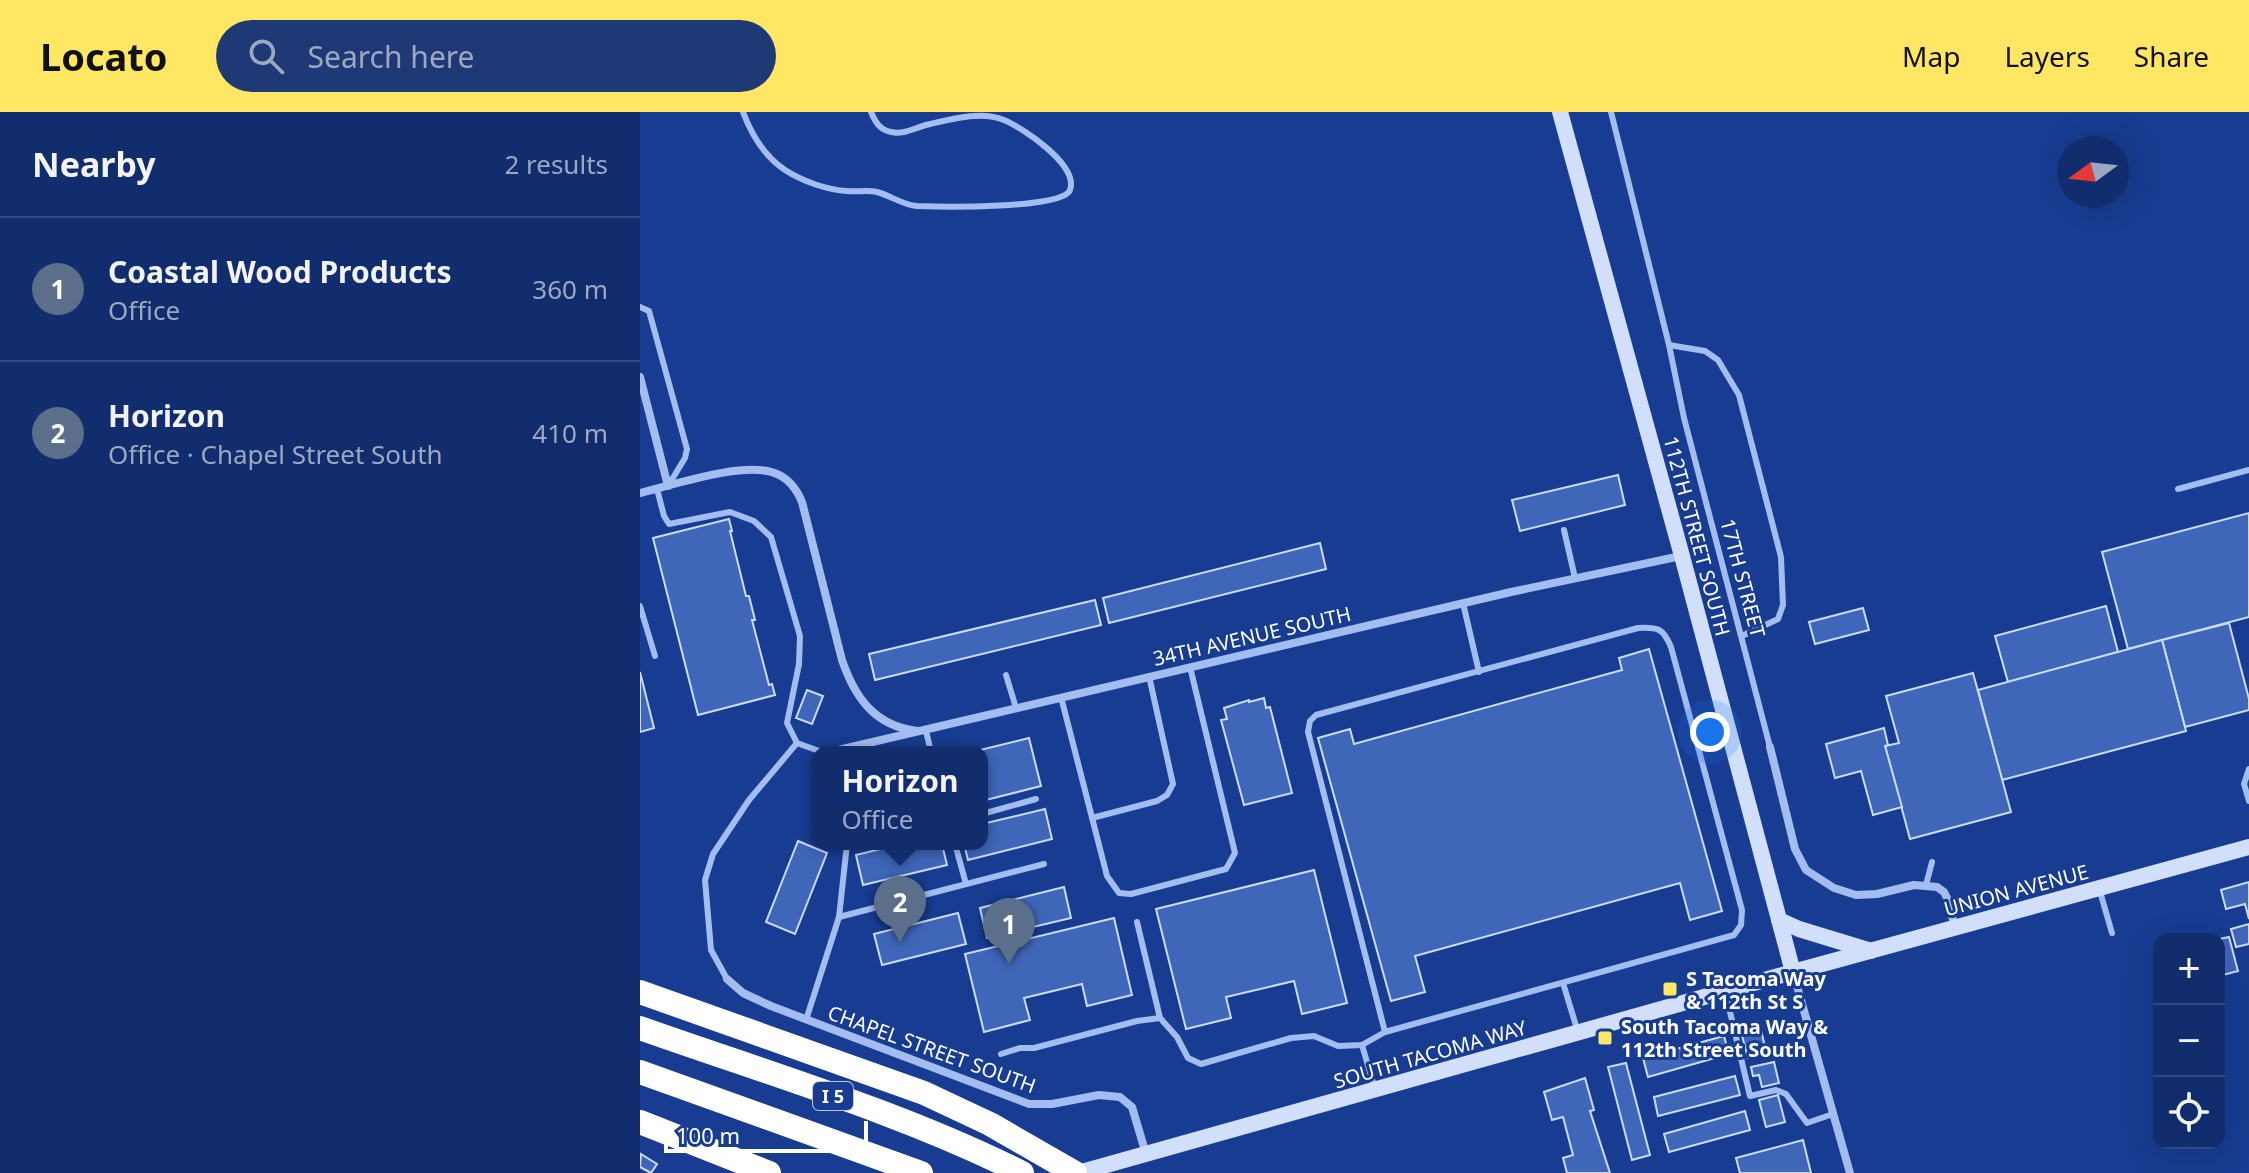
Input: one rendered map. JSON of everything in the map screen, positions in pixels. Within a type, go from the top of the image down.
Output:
[{"type":"highway","points":[[640,989],[924,1093],[990,1124],[1076,1173]]},
{"type":"highway","name":"I 5","points":[[640,1028],[971,1147],[1022,1173]]},
{"type":"highway","name":"I 5","points":[[640,1072],[921,1173]]},
{"type":"highway","points":[[640,1125],[764,1171]]},
{"type":"street","name":"112TH STREET SOUTH","points":[[1560,112],[1793,972]]},
{"type":"street","points":[[640,377],[668,486]]},
{"type":"street","points":[[640,493],[736,471],[763,471],[777,474],[789,482],[802,502],[842,660],[856,693],[866,707],[885,721],[903,729],[926,731]]},
{"type":"street","name":"34TH AVENUE SOUTH","points":[[857,746],[1463,603],[1682,556]]},
{"type":"street","name":"17TH STREET","points":[[1770,747],[1795,849],[1806,870],[1834,888],[1856,895],[1926,885]]},
{"type":"street","name":"UNION AVENUE","points":[[1793,972],[2249,847]]},
{"type":"street","points":[[1926,885],[1944,892],[1955,927]]},
{"type":"street","points":[[1779,920],[1873,951]]},
{"type":"street","points":[[1793,972],[1850,1173]]},
{"type":"street","name":"SOUTH TACOMA WAY","points":[[1076,1173],[1793,972]]},
{"type":"street","name":"CHAPEL STREET SOUTH","points":[[727,979],[743,993],[806,1020],[1029,1104],[1052,1104],[1099,1095],[1120,1097],[1132,1107],[1146,1154]]},
{"type":"lane","points":[[743,112],[751,133],[768,156],[787,171],[834,190],[878,192],[917,206],[976,206],[1045,202],[1069,194],[1072,187],[1071,178],[1060,158],[1007,121],[993,116],[975,116],[893,133],[875,122],[871,112]]},
{"type":"lane","name":"17TH STREET","points":[[1611,112],[1684,418],[1770,747]]},
{"type":"lane","points":[[640,307],[649,311],[687,449],[668,486]]},
{"type":"lane","points":[[1669,345],[1705,351],[1718,360],[1739,395],[1781,557],[1783,605],[1778,619],[1742,636]]},
{"type":"lane","points":[[2178,489],[2249,470]]},
{"type":"lane","points":[[657,489],[669,524],[730,512],[754,521],[771,537],[800,636],[799,664],[787,723],[797,743],[812,748]]},
{"type":"lane","points":[[1564,530],[1575,578]]},
{"type":"lane","points":[[1463,603],[1479,672]]},
{"type":"lane","points":[[640,606],[655,656]]},
{"type":"lane","points":[[1137,922],[1160,1018],[1177,1037],[1188,1058],[1201,1064],[1291,1038],[1314,1036],[1338,1046],[1362,1045],[1385,1032],[1734,935],[1741,925],[1742,910],[1671,647],[1665,634],[1655,627],[1638,628],[1316,715],[1310,721],[1308,732],[1385,1032]]},
{"type":"lane","points":[[1061,697],[1107,876],[1119,893],[1131,894],[1226,869],[1235,853],[1190,667]]},
{"type":"lane","points":[[1006,675],[1016,708]]},
{"type":"lane","points":[[1092,818],[1157,801],[1167,795],[1173,784],[1149,676]]},
{"type":"lane","points":[[926,731],[930,746]]},
{"type":"lane","points":[[727,979],[711,950],[705,880],[713,854],[749,800],[797,743]]},
{"type":"lane","points":[[2249,769],[2244,784],[2249,801]]},
{"type":"lane","points":[[988,812],[1036,799]]},
{"type":"lane","points":[[806,1020],[839,917],[845,850]]},
{"type":"lane","points":[[957,850],[966,884]]},
{"type":"lane","points":[[1926,885],[1932,862]]},
{"type":"lane","points":[[839,917],[1044,864]]},
{"type":"lane","points":[[2099,888],[2112,933]]},
{"type":"lane","points":[[1563,983],[1578,1033]]},
{"type":"lane","points":[[1725,992],[1750,1096],[1776,1090],[1786,1094],[1807,1123],[1833,1114]]},
{"type":"lane","points":[[1001,1054],[1160,1018]]},
{"type":"lane","points":[[1362,1045],[1375,1090]]},
{"type":"building","points":[[1618,475],[1625,505],[1520,531],[1512,500]]},
{"type":"building","points":[[2249,513],[2249,617],[2128,649],[2102,552]]},
{"type":"building","points":[[729,519],[746,596],[749,596],[755,620],[752,620],[769,685],[772,684],[775,695],[698,715],[653,538]]},
{"type":"building","points":[[1320,543],[1326,569],[1109,623],[1103,598]]},
{"type":"building","points":[[1095,600],[1101,625],[875,680],[869,654]]},
{"type":"building","points":[[2106,606],[2118,652],[2008,682],[1995,636]]},
{"type":"building","points":[[1863,608],[1869,630],[1815,644],[1809,622]]},
{"type":"building","points":[[2229,623],[2249,699],[2249,710],[2185,727],[2162,640]]},
{"type":"building","points":[[2162,640],[2186,731],[2002,780],[1978,690]]},
{"type":"building","points":[[1649,649],[1722,911],[1690,920],[1680,883],[1415,956],[1425,992],[1391,1001],[1318,738],[1350,729],[1354,744],[1622,670],[1619,658]]},
{"type":"building","points":[[640,672],[654,728],[640,732]]},
{"type":"building","points":[[1973,673],[2011,812],[1910,839],[1885,746],[1899,743],[1886,696]]},
{"type":"building","points":[[807,690],[823,696],[812,724],[796,718]]},
{"type":"building","points":[[1264,698],[1266,708],[1270,707],[1292,793],[1244,805],[1221,720],[1227,719],[1224,708]]},
{"type":"building","points":[[1884,728],[1888,745],[1885,746],[1902,807],[1873,815],[1861,771],[1835,778],[1826,744]]},
{"type":"building","points":[[1029,738],[1041,786],[988,799],[988,748]]},
{"type":"building","points":[[1045,809],[1052,839],[968,860],[966,850],[988,850],[988,823]]},
{"type":"building","points":[[798,841],[812,847],[812,850],[827,853],[795,934],[766,922]]},
{"type":"building","points":[[876,850],[943,850],[947,865],[863,885],[856,855]]},
{"type":"building","points":[[1314,870],[1347,1003],[1302,1014],[1294,981],[1226,997],[1231,1018],[1186,1029],[1156,909]]},
{"type":"building","points":[[2249,882],[2249,919],[2245,904],[2226,909],[2221,890]]},
{"type":"building","points":[[1064,887],[1071,918],[987,938],[980,908]]},
{"type":"building","points":[[958,913],[966,944],[882,965],[874,934]]},
{"type":"building","points":[[1114,918],[1132,995],[1087,1006],[1082,984],[1024,998],[1030,1020],[984,1032],[965,954]]},
{"type":"building","points":[[2249,924],[2249,944],[2236,947],[2231,929]]},
{"type":"building","points":[[2229,937],[2238,971],[2225,974],[2225,938]]},
{"type":"building","points":[[1760,1027],[1767,1054],[1748,1058],[1741,1032]]},
{"type":"building","points":[[1724,1036],[1729,1054],[1648,1077],[1643,1058]]},
{"type":"building","points":[[1774,1062],[1779,1083],[1762,1087],[1759,1075],[1753,1076],[1751,1067]]},
{"type":"building","points":[[1626,1063],[1650,1155],[1632,1160],[1608,1067]]},
{"type":"building","points":[[1735,1076],[1740,1095],[1658,1116],[1654,1097]]},
{"type":"building","points":[[1585,1078],[1594,1110],[1590,1111],[1610,1173],[1567,1173],[1563,1158],[1573,1155],[1563,1117],[1552,1120],[1544,1092]]},
{"type":"building","points":[[1778,1095],[1785,1122],[1766,1127],[1759,1100]]},
{"type":"building","points":[[1745,1111],[1750,1130],[1669,1152],[1664,1134]]},
{"type":"building","points":[[1803,1140],[1811,1173],[1740,1173],[1736,1158]]},
{"type":"building","points":[[641,1154],[657,1164],[651,1173],[640,1167]]},
{"type":"place","name":"Horizon","points":[[900,942]]},
{"type":"place","name":"Coastal Wood Products","points":[[1009,964]]},
{"type":"place","name":"S Tacoma Way & 112th St S","points":[[1670,989]]},
{"type":"place","name":"South Tacoma Way & 112th Street South","points":[[1605,1038]]}]
